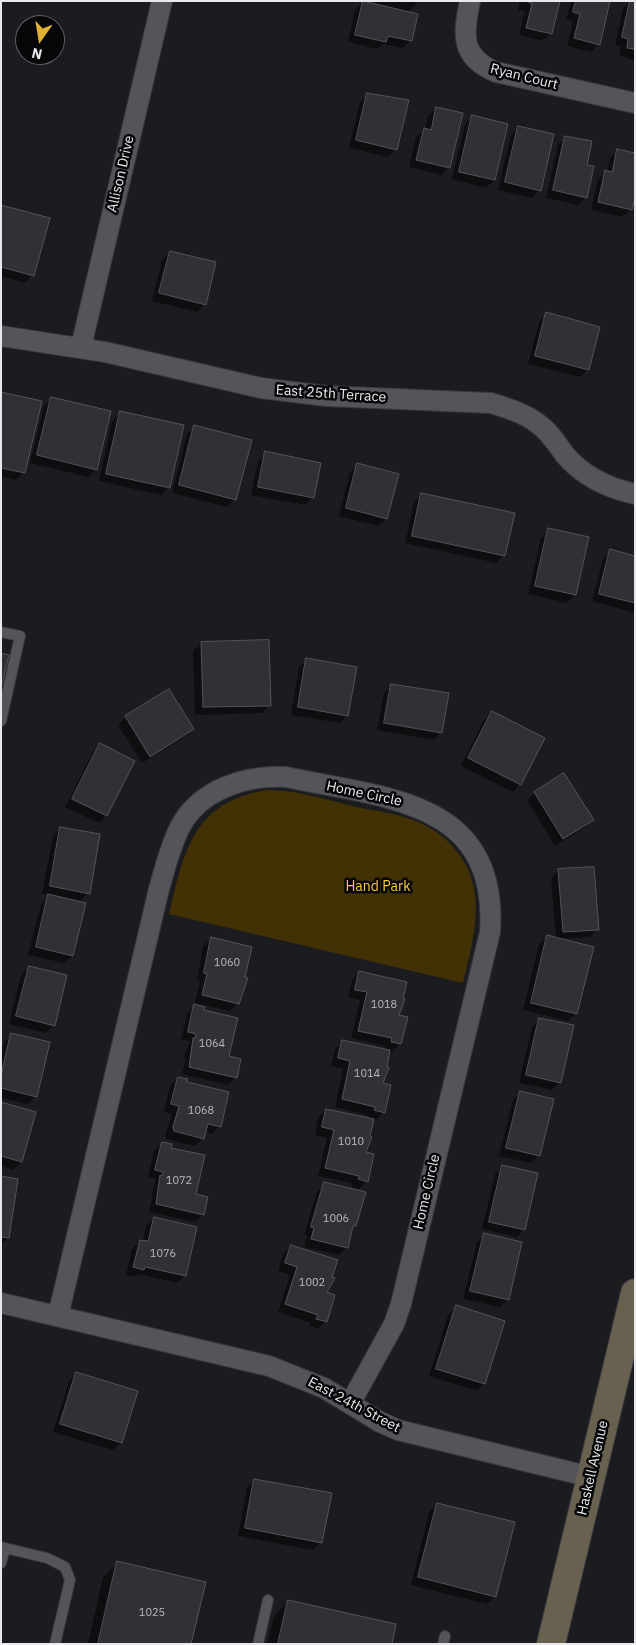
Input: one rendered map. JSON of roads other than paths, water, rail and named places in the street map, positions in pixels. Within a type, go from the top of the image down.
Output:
[{"type":"main road","name":"Haskell Avenue","points":[[551,1644],[635,1293]]},
{"type":"street","name":"Allison Drive","points":[[81,347],[162,1]]},
{"type":"street","name":"Ryan Court","points":[[470,1],[465,28],[466,44],[473,56],[484,67],[496,72],[635,103]]},
{"type":"street","name":"East 25th Terrace","points":[[1,336],[81,347],[261,388],[326,396],[491,403],[516,411],[538,423],[574,464],[594,480],[617,490],[635,494]]},
{"type":"street","name":"Home Circle","points":[[58,1316],[159,889],[168,855],[181,825],[202,801],[223,788],[244,779],[268,776],[286,777],[410,804],[434,814],[451,825],[467,841],[479,858],[489,890],[490,932],[401,1304],[394,1324],[350,1404]]},
{"type":"street","name":"East 24th Street","points":[[1,1302],[252,1361],[299,1376],[324,1388],[380,1422],[416,1436],[591,1477]]},
{"type":"lane","points":[[1,632],[20,636],[1,721]]},
{"type":"lane","points":[[1,1563],[3,1548],[47,1558],[65,1567],[70,1580],[55,1644]]},
{"type":"lane","points":[[258,1644],[268,1600]]},
{"type":"park label","name":"Hand Park","points":[[378,887]]}]
